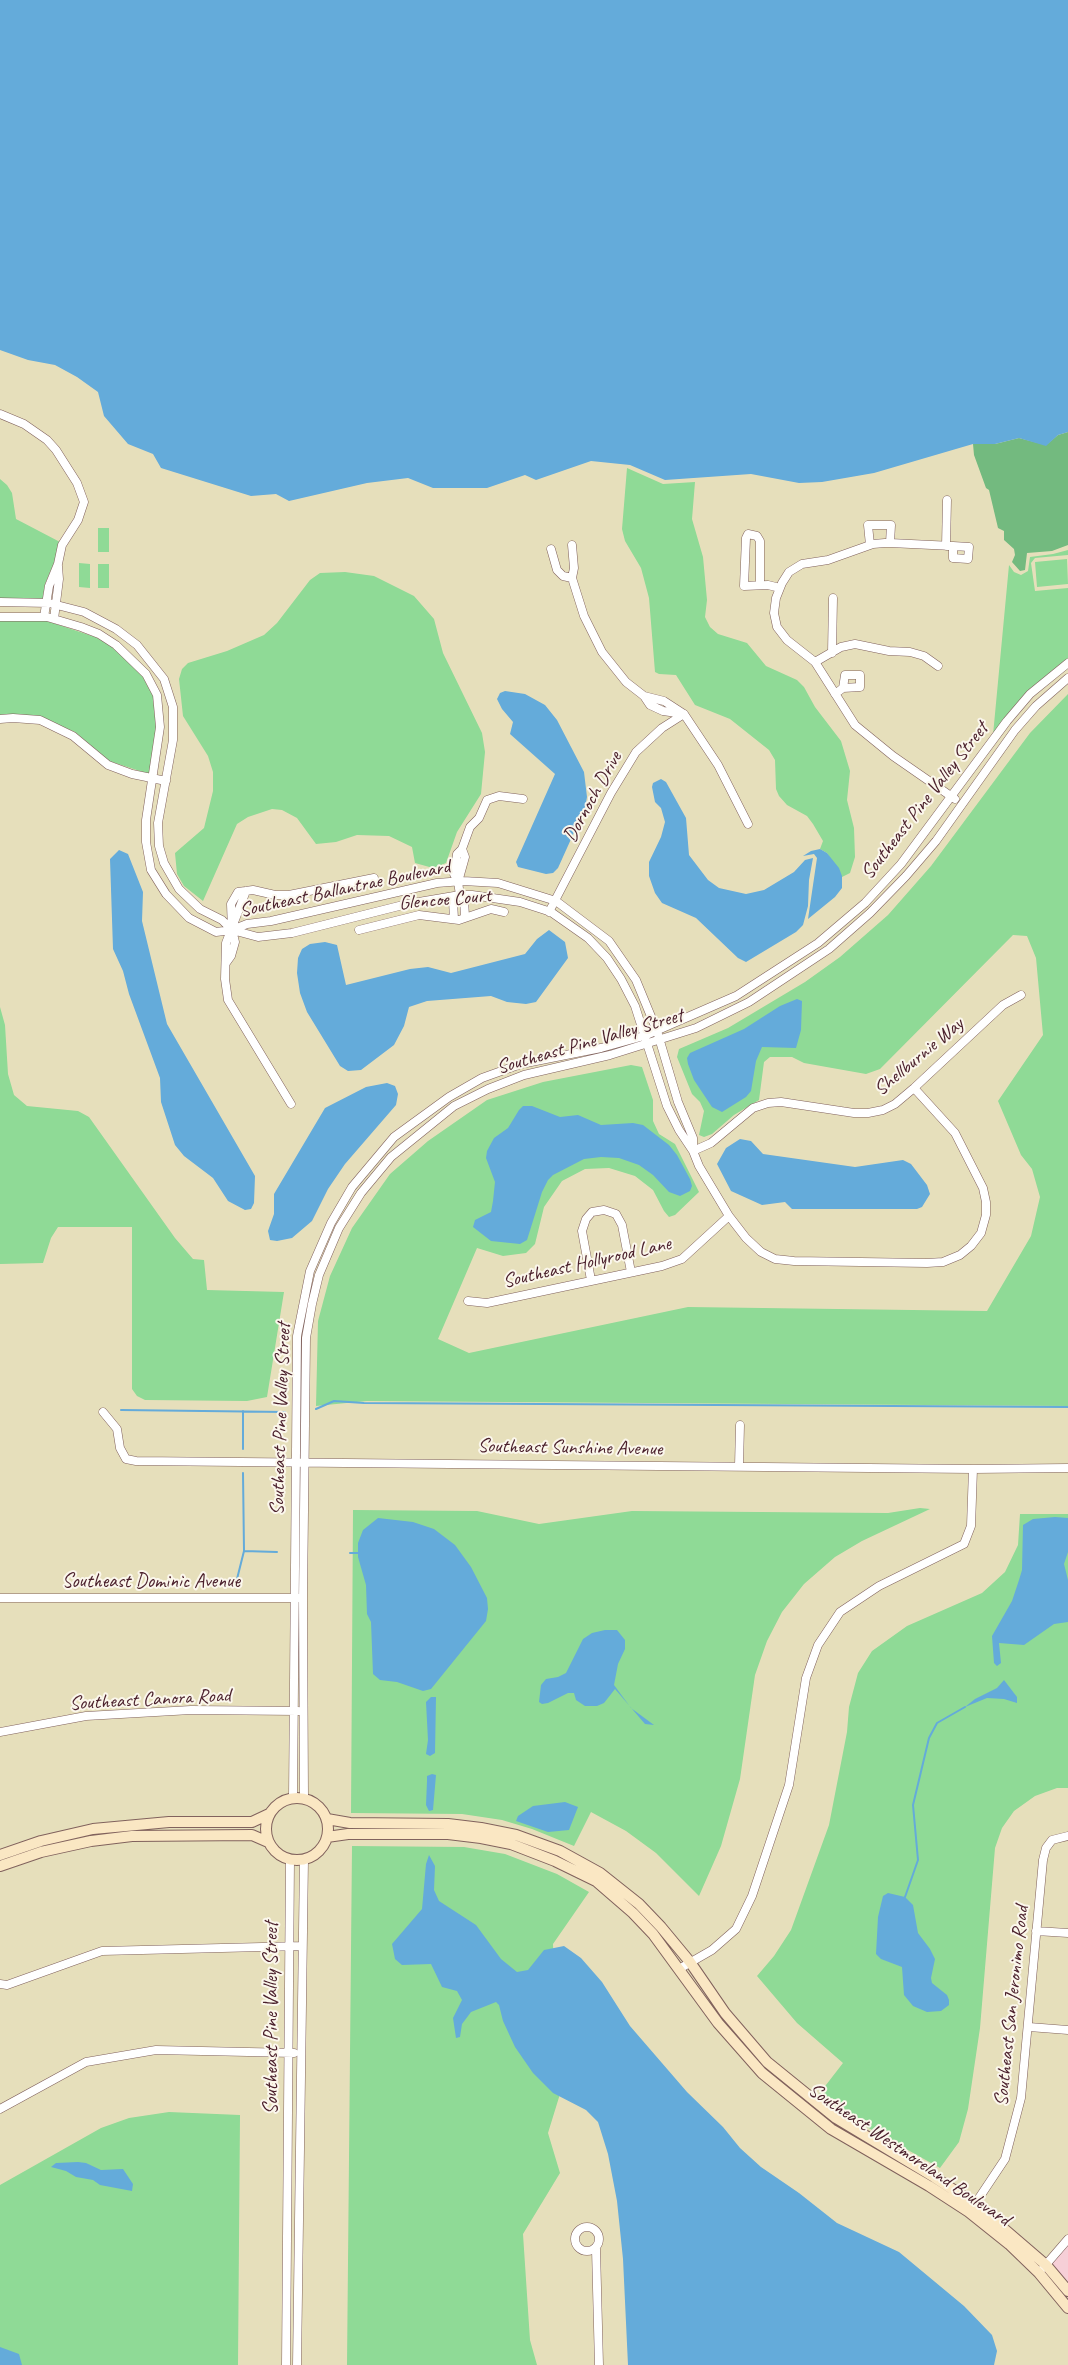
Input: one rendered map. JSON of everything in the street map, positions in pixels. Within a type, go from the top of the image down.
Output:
[{"type":"street","points":[[0,414],[24,424],[48,440],[77,483],[84,502],[78,520],[62,545],[58,564],[49,586],[44,617]]},
{"type":"street","points":[[947,500],[950,546],[890,543],[870,545],[828,560],[802,564],[789,572],[780,588],[774,613],[777,628],[786,640],[815,662],[855,725],[893,756],[962,804]]},
{"type":"street","points":[[870,545],[868,525],[891,525],[890,543]]},
{"type":"street","points":[[760,585],[760,541],[758,536],[748,534],[746,538],[744,586],[760,585],[780,588]]},
{"type":"street","points":[[572,545],[574,568],[572,578],[584,616],[602,652],[626,682],[644,696],[664,701],[684,714],[718,765],[748,824]]},
{"type":"street","points":[[551,549],[557,570],[563,576],[572,578]]},
{"type":"street","points":[[54,619],[59,579],[58,564]]},
{"type":"street","points":[[832,653],[833,598]]},
{"type":"street","name":"Southeast Ballantrae Boulevard","points":[[0,602],[55,604],[84,612],[116,629],[137,645],[164,679],[173,708],[174,723],[173,740],[158,823],[159,846],[164,863],[179,889],[200,909],[222,920],[232,930],[258,937],[292,932],[460,895],[520,902],[549,912],[588,938],[607,958],[621,979],[635,1006],[667,1106],[679,1130],[693,1151],[699,1166],[729,1216],[746,1238],[761,1252],[775,1259],[794,1261],[943,1262],[960,1255],[981,1233],[986,1215],[986,1202],[982,1188],[955,1133],[914,1088]]},
{"type":"street","name":"Southeast Ballantrae Boulevard","points":[[0,617],[44,617],[99,634],[116,645],[146,674],[156,695],[160,727],[146,820],[146,842],[151,870],[166,894],[189,918],[216,932],[232,930],[246,924],[271,922],[438,883],[458,882],[498,883],[556,900],[609,941],[636,980],[657,1030],[678,1102],[693,1138],[693,1151]]},
{"type":"street","points":[[815,662],[841,647],[855,644],[889,651],[910,652],[924,656],[938,666]]},
{"type":"street","name":"Southeast Pine Valley Street","points":[[298,1798],[293,1711],[296,1336],[302,1300],[310,1271],[321,1242],[352,1187],[394,1137],[449,1097],[482,1078],[521,1064],[601,1048],[644,1036],[736,996],[818,943],[865,903],[901,864],[1007,721],[1030,694],[1068,663]]},
{"type":"street","name":"Southeast Pine Valley Street","points":[[298,1798],[302,1711],[305,1367],[312,1304],[331,1245],[361,1193],[391,1157],[454,1106],[524,1075],[647,1045],[696,1028],[749,1002],[829,949],[870,913],[906,876],[936,841],[1015,730],[1036,706],[1068,678]]},
{"type":"street","points":[[835,694],[843,688]]},
{"type":"street","name":"Dornoch Drive","points":[[549,912],[611,793],[636,752],[662,728],[684,714]]},
{"type":"street","points":[[0,719],[40,720],[73,736],[108,765],[132,774],[166,781]]},
{"type":"street","points":[[465,917],[464,899],[460,895],[458,882],[465,857],[462,849],[467,833],[479,818],[487,800],[499,796],[523,799]]},
{"type":"street","points":[[291,1104],[228,1000],[224,979],[226,943],[232,930],[231,904],[238,892],[253,890],[274,895],[289,895],[374,878]]},
{"type":"street","points":[[454,918],[453,901],[460,895]]},
{"type":"street","points":[[356,902],[360,916]]},
{"type":"street","name":"Glencoe Court","points":[[360,930],[419,915],[454,918],[491,910],[504,912]]},
{"type":"street","name":"Shellburnie Way","points":[[693,1151],[711,1143],[753,1108],[768,1103],[781,1102],[868,1113],[883,1110],[895,1104],[914,1088],[1002,1005],[1021,995]]},
{"type":"street","points":[[592,1280],[582,1231],[586,1219],[592,1212],[604,1210],[616,1214],[622,1225],[631,1272]]},
{"type":"street","name":"Southeast Hollyrood Lane","points":[[468,1301],[487,1303],[662,1266],[682,1259],[729,1216]]},
{"type":"street","name":"Southeast Sunshine Avenue","points":[[103,1412],[117,1429],[120,1448],[126,1458],[136,1461],[304,1461],[973,1469],[1068,1468]]},
{"type":"street","points":[[740,1425],[740,1466]]},
{"type":"street","points":[[679,1969],[712,1950],[736,1930],[752,1896],[789,1785],[806,1678],[818,1645],[840,1612],[879,1586],[964,1544],[971,1526],[973,1469]]},
{"type":"street","name":"Southeast Dominic Avenue","points":[[0,1598],[303,1598]]},
{"type":"street","name":"Southeast Canora Road","points":[[0,1732],[86,1716],[191,1710],[302,1711]]},
{"type":"street","points":[[0,1855],[36,1848],[132,1836],[176,1834],[252,1835],[268,1842],[281,1856],[290,1859],[304,1859],[318,1852],[327,1838],[326,1819],[321,1809],[313,1802],[298,1798],[284,1800],[269,1814],[252,1822],[176,1822],[133,1824],[93,1829],[36,1848],[0,1866]]},
{"type":"street","points":[[268,1842],[266,1833],[269,1814]]},
{"type":"street","name":"Southeast Westmoreland Boulevard","points":[[326,1819],[350,1824],[448,1824],[481,1828],[516,1835],[560,1851],[600,1873],[639,1904],[690,1962],[725,2013],[768,2062],[836,2118],[934,2177],[972,2208],[1009,2244],[1068,2291]]},
{"type":"street","points":[[176,1822],[176,1834]]},
{"type":"street","name":"Southeast Westmoreland Boulevard","points":[[327,1838],[348,1834],[448,1834],[511,1844],[555,1861],[596,1881],[640,1920],[679,1969],[718,2023],[762,2073],[831,2129],[929,2186],[972,2208]]},
{"type":"street","name":"Southeast San Jeronimo Road","points":[[972,2208],[1005,2159],[1021,2098],[1029,2027],[1036,1931],[1046,1848],[1052,1840],[1068,1836]]},
{"type":"street","name":"Southeast Pine Valley Street","points":[[286,2365],[290,1859]]},
{"type":"street","name":"Southeast Pine Valley Street","points":[[297,2365],[304,1859]]},
{"type":"street","points":[[1036,1931],[1068,1933]]},
{"type":"street","points":[[0,1984],[7,1985],[102,1951],[302,1946]]},
{"type":"street","points":[[1029,2027],[1068,2030]]},
{"type":"street","points":[[0,2109],[86,2062],[156,2050],[301,2054]]},
{"type":"street","points":[[288,2178],[299,2178]]},
{"type":"street","points":[[1042,2269],[1068,2240]]},
{"type":"street","points":[[596,2249],[598,2365]]},
{"type":"street","name":"Southeast Westmoreland Boulevard","points":[[1042,2269],[1068,2308]]},
{"type":"street","points":[[287,2300],[298,2300]]},
{"type":"shaded area","points":[[1068,2245],[1068,2286],[1051,2265]]},
{"type":"green space","points":[[1068,432],[1068,545],[1052,551],[1027,553],[1025,570],[1020,571],[1012,562],[1015,555],[1014,549],[1004,540],[1004,531],[998,528],[989,490],[986,488],[974,455],[973,444],[995,444],[1019,438],[1046,445],[1058,435]]},
{"type":"green space","points":[[627,468],[663,484],[695,482],[692,519],[703,557],[707,600],[705,617],[710,627],[718,634],[747,643],[766,666],[797,680],[804,687],[815,707],[841,741],[850,771],[847,800],[854,828],[855,857],[850,873],[842,877],[827,853],[820,849],[823,841],[807,816],[787,805],[779,796],[776,789],[775,760],[769,750],[730,719],[695,705],[676,675],[655,672],[649,598],[641,568],[625,541],[622,529]]},
{"type":"green space","points":[[0,479],[12,493],[16,519],[60,542],[45,584],[43,599],[0,598]]},
{"type":"green space","points":[[98,528],[109,528],[109,552],[98,552]]},
{"type":"green space","points":[[1068,550],[1068,555],[1035,558],[1031,563],[1035,591],[1068,588],[1068,658],[1028,691],[993,735],[1009,565],[1014,572],[1021,575],[1028,571],[1030,557]]},
{"type":"green space","points":[[1067,559],[1068,584],[1037,587],[1035,562]]},
{"type":"green space","points":[[79,563],[90,564],[90,588],[79,587]]},
{"type":"green space","points":[[98,564],[109,564],[109,588],[98,588]]},
{"type":"green space","points":[[345,572],[374,576],[414,596],[434,619],[443,653],[482,733],[485,752],[481,794],[457,832],[446,863],[433,868],[415,863],[412,847],[389,836],[357,835],[336,842],[316,844],[297,818],[282,810],[272,809],[248,817],[237,824],[203,901],[184,886],[177,874],[175,853],[204,828],[213,791],[213,772],[208,756],[183,716],[179,679],[182,669],[188,663],[227,651],[264,635],[277,623],[310,580],[320,573]]},
{"type":"green space","points":[[0,621],[47,621],[98,638],[114,648],[143,677],[153,696],[156,727],[149,774],[109,761],[75,732],[40,717],[13,714],[0,715]]},
{"type":"green space","points":[[1068,694],[1068,1406],[367,1401],[316,1406],[318,1321],[330,1276],[352,1228],[390,1174],[428,1141],[487,1100],[543,1082],[631,1065],[642,1067],[653,1100],[653,1121],[659,1134],[675,1144],[699,1192],[675,1215],[669,1217],[653,1190],[635,1176],[609,1168],[585,1169],[562,1181],[544,1207],[535,1244],[526,1253],[503,1256],[477,1248],[438,1339],[469,1353],[688,1307],[987,1311],[1031,1236],[1040,1197],[1032,1169],[1021,1155],[998,1101],[1043,1035],[1036,958],[1027,936],[1013,935],[880,1069],[866,1074],[804,1063],[792,1057],[770,1057],[764,1062],[759,1100],[734,1115],[712,1134],[704,1137],[699,1135],[704,1111],[700,1102],[692,1094],[677,1057],[679,1049],[728,1028],[805,982],[840,957],[888,915],[931,866],[1030,733]]},
{"type":"green space","points":[[0,1007],[5,1025],[8,1074],[14,1095],[27,1106],[78,1111],[89,1117],[175,1238],[193,1259],[204,1260],[207,1290],[284,1292],[267,1397],[247,1401],[145,1400],[137,1396],[132,1389],[132,1227],[58,1227],[51,1238],[43,1263],[0,1264]]},
{"type":"green space","points":[[920,1508],[930,1509],[862,1541],[835,1557],[804,1584],[782,1612],[767,1641],[755,1675],[740,1779],[721,1846],[699,1896],[656,1853],[626,1831],[591,1812],[574,1846],[532,1829],[502,1820],[462,1814],[351,1813],[353,1510],[477,1511],[539,1524],[632,1511],[888,1513]]},
{"type":"green space","points":[[1020,1514],[1068,1514],[1068,1788],[1057,1788],[1035,1796],[1014,1811],[1002,1828],[995,1848],[980,2028],[968,2109],[959,2142],[940,2168],[856,2121],[819,2094],[843,2063],[797,2023],[757,1976],[774,1956],[791,1930],[829,1825],[847,1732],[849,1707],[858,1673],[872,1651],[907,1626],[982,1593],[1005,1572],[1018,1545]]},
{"type":"green space","points":[[352,1846],[464,1847],[505,1854],[557,1874],[589,1892],[553,1944],[560,2094],[548,2133],[560,2173],[523,2234],[530,2340],[537,2365],[347,2365]]},
{"type":"green space","points":[[169,2112],[240,2115],[238,2365],[0,2365],[0,2185],[101,2128],[129,2118]]},
{"type":"water","points":[[0,0],[1068,0],[1068,432],[1058,435],[1046,446],[1019,438],[995,444],[973,444],[874,473],[822,482],[799,483],[751,474],[665,480],[630,465],[591,461],[536,480],[525,475],[487,488],[433,488],[408,478],[367,483],[289,501],[276,494],[251,496],[161,468],[153,454],[128,444],[104,416],[98,392],[77,377],[55,365],[28,360],[0,350]]},
{"type":"water","points":[[505,691],[525,694],[545,705],[557,720],[584,772],[587,797],[585,808],[558,868],[553,873],[546,874],[518,867],[516,862],[555,774],[510,734],[513,722],[502,709],[497,699],[500,693]]},
{"type":"water","points":[[661,779],[666,782],[686,818],[689,855],[708,880],[719,888],[746,894],[764,890],[794,872],[805,860],[813,858],[809,880],[808,906],[803,925],[796,932],[746,962],[738,958],[696,918],[662,903],[655,893],[649,876],[649,862],[661,837],[665,822],[661,808],[655,802],[652,787],[653,783]]},
{"type":"water","points":[[820,849],[827,853],[839,868],[842,876],[842,888],[835,897],[808,919],[817,858],[814,854],[803,856],[811,851]]},
{"type":"water","points":[[119,850],[128,854],[143,892],[142,921],[167,1024],[255,1176],[254,1203],[251,1209],[245,1210],[228,1201],[213,1178],[184,1156],[175,1145],[161,1102],[160,1078],[129,994],[123,971],[113,949],[110,859]]},
{"type":"water","points":[[549,930],[565,942],[568,958],[536,1002],[526,1004],[507,1002],[491,996],[427,1001],[409,1007],[404,1026],[394,1045],[361,1070],[348,1071],[340,1066],[307,1012],[300,993],[297,973],[298,958],[302,949],[310,944],[325,942],[337,945],[346,985],[410,969],[428,967],[451,973],[525,954],[537,939]]},
{"type":"water","points":[[797,999],[802,1001],[801,1030],[796,1048],[762,1047],[756,1061],[751,1091],[746,1097],[722,1112],[712,1107],[694,1080],[687,1058],[690,1053],[744,1029],[780,1006]]},
{"type":"water","points":[[387,1083],[395,1086],[398,1094],[396,1105],[345,1164],[328,1189],[312,1221],[292,1238],[277,1241],[270,1240],[268,1231],[274,1214],[274,1194],[325,1108],[366,1087]]},
{"type":"water","points":[[523,1106],[532,1106],[560,1117],[578,1115],[601,1125],[633,1123],[643,1125],[669,1145],[677,1155],[690,1179],[692,1186],[690,1191],[680,1196],[669,1192],[653,1175],[639,1165],[619,1158],[601,1157],[584,1159],[553,1175],[548,1180],[542,1192],[527,1240],[520,1244],[491,1241],[473,1227],[475,1220],[491,1212],[495,1182],[486,1158],[487,1151],[494,1138],[508,1128]]},
{"type":"water","points":[[740,1139],[751,1141],[763,1154],[855,1167],[903,1160],[911,1164],[927,1185],[930,1194],[922,1207],[917,1209],[792,1209],[785,1202],[762,1205],[731,1191],[717,1164],[726,1148]]},
{"type":"water","points":[[378,1518],[413,1522],[434,1529],[455,1545],[471,1567],[487,1598],[486,1621],[431,1689],[423,1691],[397,1682],[380,1680],[373,1674],[371,1622],[367,1614],[366,1585],[358,1557],[358,1543],[363,1530]]},
{"type":"water","points":[[1068,1518],[1068,1552],[1064,1564],[1068,1580],[1068,1622],[1054,1624],[1024,1645],[999,1643],[1001,1663],[997,1666],[994,1663],[992,1636],[1012,1601],[1022,1570],[1023,1525],[1033,1519]]},
{"type":"water","points":[[617,1630],[625,1640],[625,1649],[618,1664],[614,1685],[629,1706],[615,1689],[604,1703],[597,1706],[585,1706],[576,1700],[574,1693],[568,1693],[548,1703],[542,1704],[539,1702],[541,1685],[546,1679],[558,1677],[566,1673],[583,1639],[592,1633]]},
{"type":"water","points":[[1004,1680],[1017,1697],[1017,1703],[1004,1699],[987,1698],[965,1707],[975,1699],[997,1688]]},
{"type":"water","points":[[431,1697],[436,1697],[435,1753],[430,1756],[426,1754],[428,1740],[426,1702]]},
{"type":"water","points":[[632,1709],[654,1725],[645,1724]]},
{"type":"water","points":[[436,1775],[433,1810],[429,1811],[426,1805],[427,1776]]},
{"type":"water","points":[[565,1802],[578,1807],[569,1830],[548,1832],[516,1821],[518,1816],[533,1806]]},
{"type":"water","points":[[429,1855],[435,1866],[434,1890],[439,1901],[476,1925],[501,1959],[517,1972],[528,1970],[544,1950],[564,1946],[581,1958],[602,1982],[630,2026],[687,2092],[723,2127],[740,2148],[761,2167],[799,2193],[837,2223],[899,2252],[964,2306],[992,2335],[997,2351],[994,2365],[628,2365],[623,2259],[617,2201],[608,2154],[598,2122],[586,2110],[553,2093],[533,2073],[515,2047],[503,2021],[499,2005],[496,2002],[471,2012],[462,2024],[460,2037],[456,2038],[453,2018],[462,2000],[457,1991],[442,1987],[431,1964],[402,1965],[395,1959],[392,1944],[422,1909],[426,1864]]},
{"type":"water","points":[[888,1893],[905,1897],[913,1905],[918,1933],[935,1959],[931,1978],[932,1983],[947,1995],[949,2000],[949,2005],[941,2011],[927,2012],[913,2006],[904,1995],[902,1967],[881,1959],[876,1954],[878,1917],[883,1896]]},
{"type":"water","points":[[56,2163],[86,2163],[101,2170],[123,2169],[133,2184],[132,2191],[100,2185],[93,2180],[76,2177],[66,2171],[51,2167]]},
{"type":"water","points":[[0,2347],[19,2354],[22,2365],[0,2365]]},
{"type":"waterway","points":[[316,1409],[334,1401],[364,1403],[1068,1407]]},
{"type":"waterway","points":[[121,1410],[285,1412]]},
{"type":"waterway","points":[[243,1411],[243,1449]]},
{"type":"waterway","points":[[235,1587],[244,1551],[243,1473]]},
{"type":"waterway","points":[[244,1551],[277,1552]]},
{"type":"waterway","points":[[350,1553],[358,1553]]},
{"type":"waterway","points":[[905,1897],[918,1860],[913,1805],[929,1738],[937,1723],[965,1707]]}]
